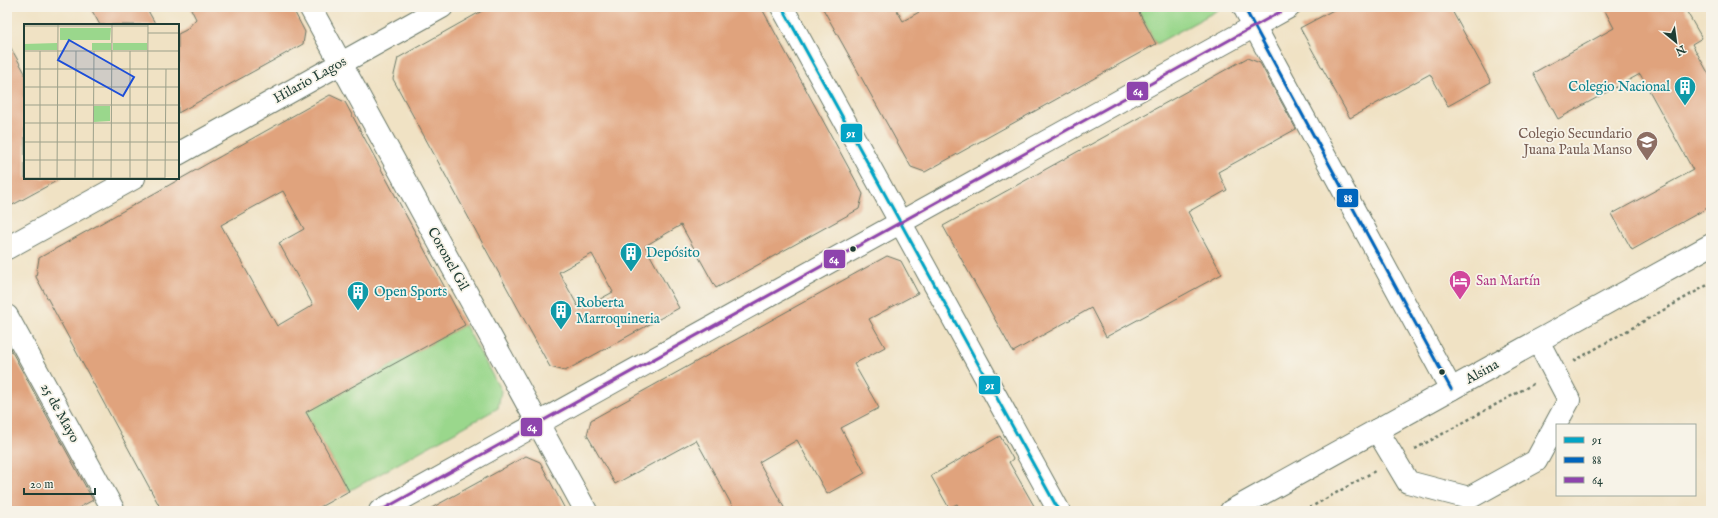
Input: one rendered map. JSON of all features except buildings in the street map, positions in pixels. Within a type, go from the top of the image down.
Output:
[{"type":"street","name":"Coronel Gil","points":[[310,7],[586,511]]},
{"type":"street","name":"Hilario Lagos","points":[[179,153],[442,7]]},
{"type":"street","points":[[782,7],[1059,511]]},
{"type":"street","points":[[1244,7],[1451,389]]},
{"type":"street","points":[[380,511],[1289,7]]},
{"type":"street","points":[[7,248],[132,179]]},
{"type":"street","name":"Alsina","points":[[1231,511],[1711,245]]},
{"type":"street","name":"25 de Mayo","points":[[7,316],[114,511]]},
{"type":"street","points":[[1377,430],[1408,482],[1469,498],[1536,461],[1569,400],[1538,341]]},
{"type":"path","points":[[1304,511],[1711,284]]},
{"type":"green space","points":[[1136,7],[1219,7],[1218,10],[1156,44]]},
{"type":"green space","points":[[465,325],[501,391],[498,408],[349,491],[289,381],[331,398]]},
{"type":"transit line","name":"91","points":[[782,7],[1059,511]]},
{"type":"transit line","name":"88","points":[[1244,7],[1451,389]]},
{"type":"transit line","name":"64","points":[[380,511],[1289,7]]},
{"type":"place","name":"Colegio Nacional","points":[[1685,106]]},
{"type":"place","name":"Colegio Secundario Juana Paula Manso","points":[[1647,162]]},
{"type":"place","name":"Depósito","points":[[631,272]]},
{"type":"place","name":"San Martín","points":[[1460,300]]},
{"type":"place","name":"Open Sports","points":[[358,312]]},
{"type":"place","name":"Roberta Marroquineria","points":[[561,330]]}]
